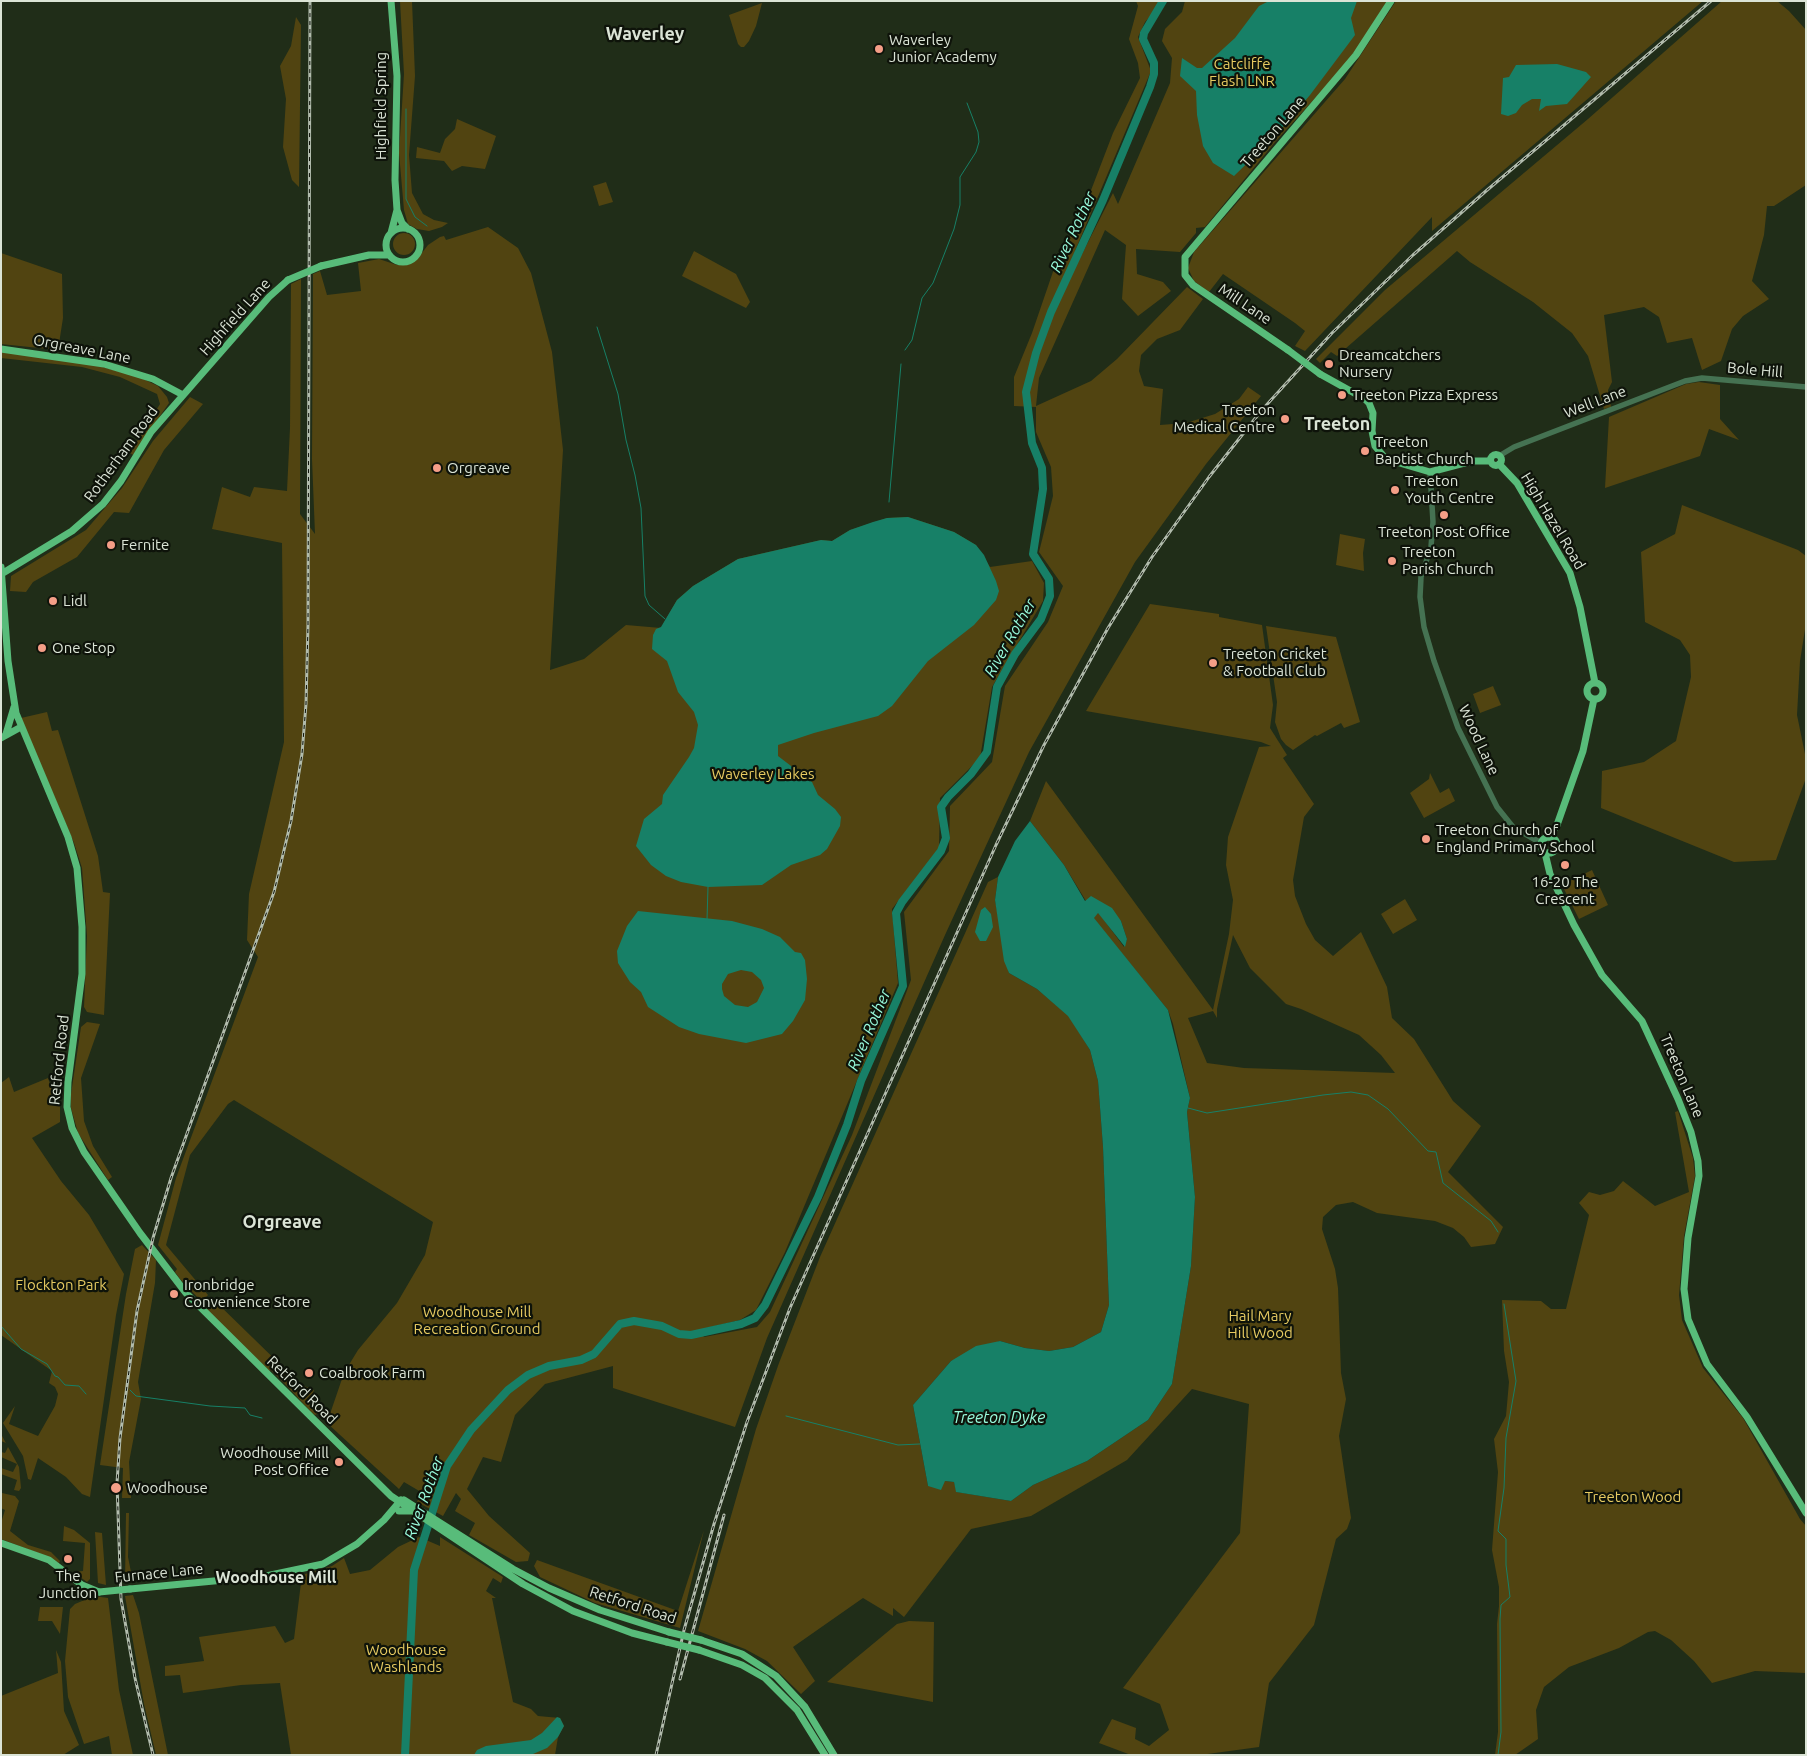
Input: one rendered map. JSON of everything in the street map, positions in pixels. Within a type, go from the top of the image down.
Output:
[{"type":"main road","name":"Highfield Spring","points":[[391,1],[397,76],[395,180],[397,210]]},
{"type":"main road","name":"Treeton Lane","points":[[1188,281],[1183,264],[1189,250],[1356,55],[1391,1]]},
{"type":"main road","points":[[386,242],[389,255],[402,262],[416,257],[421,243],[417,234],[402,223],[397,210]]},
{"type":"main road","points":[[374,255],[386,242],[391,233],[397,210]]},
{"type":"main road","points":[[391,233],[396,229],[408,228]]},
{"type":"main road","name":"Highfield Lane","points":[[183,395],[269,296],[288,280],[321,266],[374,255],[389,255]]},
{"type":"main road","name":"Mill Lane","points":[[1188,281],[1320,374],[1365,398],[1373,413],[1373,440],[1381,455],[1400,465],[1430,472]]},
{"type":"main road","name":"Orgreave Lane","points":[[1,348],[104,364],[153,378],[183,395]]},
{"type":"main road","name":"Rotherham Road","points":[[2,570],[60,540],[92,516],[109,498],[121,481],[150,432],[183,395]]},
{"type":"main road","points":[[1493,455],[1499,456],[1501,460],[1499,464],[1494,465],[1490,460],[1493,455]]},
{"type":"main road","points":[[1430,472],[1472,461],[1490,460]]},
{"type":"main road","name":"High Hazel Road","points":[[1499,464],[1517,483],[1570,573],[1580,607],[1595,683]]},
{"type":"main road","name":"Retford Road","points":[[2,570],[8,661],[14,704],[20,723],[68,837],[77,868],[82,927],[82,974],[66,1096],[68,1118],[77,1140],[140,1233],[186,1293],[377,1481],[412,1511],[424,1516]]},
{"type":"main road","points":[[1595,683],[1602,687],[1603,692],[1600,697],[1594,699],[1588,695],[1588,691],[1591,685],[1595,683]]},
{"type":"main road","points":[[1553,852],[1545,853],[1541,849],[1541,843],[1549,837],[1557,824],[1583,751],[1594,699]]},
{"type":"main road","points":[[5,734],[14,704]]},
{"type":"main road","points":[[5,734],[20,723]]},
{"type":"main road","points":[[1550,871],[1553,852],[1557,848],[1557,824]]},
{"type":"main road","points":[[1549,837],[1556,842]]},
{"type":"main road","name":"Treeton Lane","points":[[1545,853],[1550,871],[1574,925],[1602,975],[1642,1021],[1678,1098],[1691,1132],[1698,1161],[1699,1176],[1688,1238],[1684,1289],[1688,1319],[1708,1364],[1747,1417],[1806,1513]]},
{"type":"main road","name":"Retford Road","points":[[402,1502],[435,1523],[550,1588],[600,1610],[742,1654],[776,1676],[808,1712],[834,1755]]},
{"type":"main road","name":"Furnace Lane","points":[[384,1520],[398,1511],[402,1502]]},
{"type":"main road","name":"Furnace Lane","points":[[1,1542],[49,1560],[82,1585],[99,1592],[266,1576],[315,1567],[347,1552],[402,1502]]},
{"type":"main road","points":[[398,1511],[412,1511]]},
{"type":"main road","name":"Retford Road","points":[[435,1523],[522,1584],[573,1611],[632,1633],[699,1650],[742,1665],[765,1678],[797,1710],[825,1755]]},
{"type":"street","name":"Bole Hill","points":[[1702,378],[1806,387]]},
{"type":"street","name":"Well Lane","points":[[1499,456],[1514,448],[1685,381],[1702,378]]},
{"type":"street","name":"Wood Lane","points":[[1430,472],[1434,522],[1431,547],[1424,566],[1421,583],[1420,604],[1424,628],[1440,681],[1456,722],[1497,807],[1520,833],[1541,843]]},
{"type":"green space","points":[[400,1],[412,1],[415,76],[409,155],[412,193],[423,214],[434,220],[448,223],[429,231],[417,229],[408,224],[404,210],[399,153],[404,74]]},
{"type":"green space","points":[[1136,1],[1159,1],[1160,5],[1145,22],[1138,37],[1151,71],[1075,251],[1082,254],[1113,193],[1118,204],[1170,83],[1172,58],[1162,41],[1165,29],[1182,12],[1185,1],[1387,1],[1357,49],[1276,141],[1205,227],[1196,228],[1196,233],[1180,252],[1136,249],[1137,274],[1163,282],[1171,291],[1138,316],[1122,299],[1126,245],[1105,230],[1039,378],[1036,406],[1091,381],[1117,359],[1187,287],[1203,299],[1180,330],[1157,339],[1141,355],[1139,371],[1144,386],[1163,389],[1160,425],[1186,423],[1215,414],[1239,399],[1248,387],[1261,396],[1206,464],[1135,562],[1029,752],[945,935],[767,1338],[735,1427],[613,1388],[613,1366],[545,1384],[515,1415],[501,1462],[483,1457],[467,1489],[489,1516],[530,1553],[528,1561],[516,1562],[469,1535],[475,1523],[455,1511],[461,1499],[456,1493],[443,1516],[417,1502],[421,1492],[404,1482],[399,1489],[327,1423],[325,1416],[331,1411],[344,1373],[358,1350],[397,1303],[425,1255],[433,1222],[234,1100],[228,1104],[190,1155],[166,1245],[208,1295],[202,1302],[180,1279],[175,1272],[177,1269],[158,1245],[176,1178],[258,957],[247,940],[249,894],[284,742],[282,543],[212,529],[222,487],[250,497],[254,487],[287,491],[290,428],[291,284],[301,279],[300,514],[315,534],[312,459],[313,274],[320,271],[327,295],[361,291],[358,263],[379,259],[397,265],[407,265],[418,258],[428,245],[440,237],[444,236],[446,240],[488,227],[518,248],[531,273],[552,352],[563,450],[550,670],[584,659],[626,625],[661,628],[677,600],[693,586],[738,559],[821,540],[832,541],[850,530],[887,518],[908,517],[954,532],[976,545],[990,567],[1032,561],[1044,583],[1043,601],[992,687],[980,758],[940,798],[939,848],[892,909],[898,983],[785,1252],[756,1310],[740,1320],[699,1330],[704,1337],[757,1327],[770,1312],[852,1135],[911,980],[904,912],[949,851],[950,806],[992,762],[1005,686],[1048,622],[1063,586],[1039,552],[1053,496],[1051,467],[1036,432],[1036,407],[1014,406],[1014,377],[1032,333],[1057,260],[1080,219],[1113,133],[1140,78],[1138,63],[1129,39],[1138,6]]},
{"type":"green space","points":[[1396,1],[1703,1],[1432,231],[1432,217],[1305,351],[1295,346],[1305,331],[1295,323],[1223,274],[1209,292],[1194,281],[1188,268],[1194,252],[1345,79]]},
{"type":"green space","points":[[1722,1],[1777,1],[1806,30],[1806,185],[1774,206],[1767,206],[1764,235],[1752,281],[1769,299],[1743,316],[1732,329],[1721,361],[1702,370],[1692,338],[1667,343],[1659,317],[1644,307],[1604,315],[1612,382],[1608,390],[1611,407],[1604,409],[1588,356],[1572,333],[1533,302],[1470,262],[1457,251],[1337,356],[1331,352],[1320,363],[1316,359],[1385,290],[1588,119]]},
{"type":"green space","points":[[762,3],[756,26],[749,41],[744,47],[741,47],[738,44],[729,15]]},
{"type":"green space","points":[[296,17],[301,25],[299,187],[292,180],[283,147],[286,99],[280,66],[291,46]]},
{"type":"green space","points":[[457,119],[496,136],[485,169],[462,166],[452,171],[444,161],[416,158],[417,147],[440,153],[445,139],[455,129]]},
{"type":"green space","points":[[606,182],[613,202],[599,206],[593,186]]},
{"type":"green space","points":[[400,233],[408,233],[415,240],[415,248],[408,255],[400,255],[393,248],[393,240]]},
{"type":"green space","points":[[694,251],[736,274],[750,302],[746,308],[682,276]]},
{"type":"green space","points":[[1,253],[62,274],[63,318],[58,350],[1,344]]},
{"type":"green space","points":[[1,351],[99,366],[139,377],[158,386],[167,397],[169,403],[133,455],[130,453],[160,404],[157,394],[120,377],[82,367],[1,358]]},
{"type":"green space","points":[[1699,382],[1720,385],[1720,419],[1739,440],[1709,429],[1700,456],[1605,488],[1609,417],[1686,384]]},
{"type":"green space","points":[[190,397],[203,404],[164,450],[129,513],[114,512],[77,557],[33,582],[26,592],[10,591],[11,576],[86,530],[122,488],[153,441]]},
{"type":"green space","points":[[1682,505],[1798,550],[1806,556],[1806,623],[1800,661],[1797,715],[1806,759],[1806,778],[1776,860],[1734,862],[1601,808],[1602,771],[1644,762],[1676,741],[1691,677],[1690,655],[1680,640],[1645,622],[1641,552],[1675,534]]},
{"type":"green space","points":[[1340,534],[1365,539],[1363,553],[1364,571],[1336,565]]},
{"type":"green space","name":"Hail Mary Hill Wood","points":[[1150,604],[1219,614],[1219,617],[1262,625],[1273,705],[1270,728],[1287,755],[1283,758],[1314,804],[1304,817],[1293,880],[1295,896],[1306,924],[1315,940],[1333,956],[1361,932],[1387,987],[1392,1018],[1414,1039],[1453,1101],[1481,1126],[1448,1172],[1503,1227],[1495,1244],[1471,1247],[1464,1237],[1453,1228],[1435,1221],[1377,1213],[1353,1202],[1336,1205],[1323,1217],[1322,1229],[1335,1269],[1338,1288],[1341,1373],[1346,1399],[1339,1436],[1351,1518],[1347,1529],[1336,1539],[1314,1625],[1269,1683],[1259,1747],[1200,1755],[1131,1755],[1099,1743],[1112,1719],[1136,1728],[1135,1739],[1149,1746],[1169,1730],[1160,1704],[1123,1688],[1240,1533],[1249,1404],[1192,1389],[1127,1460],[1031,1516],[971,1529],[904,1617],[893,1608],[893,1616],[863,1598],[793,1647],[815,1681],[801,1694],[767,1661],[745,1649],[698,1631],[756,1429],[820,1257],[988,882],[998,877],[995,900],[1009,973],[1037,989],[1069,1016],[1090,1050],[1098,1081],[1103,1147],[1109,1305],[1101,1332],[1073,1347],[1049,1351],[1025,1348],[1000,1341],[951,1361],[913,1405],[928,1486],[945,1481],[954,1482],[957,1492],[1011,1501],[1033,1485],[1087,1461],[1148,1420],[1172,1384],[1191,1266],[1195,1197],[1187,1112],[1190,1098],[1173,1024],[1168,1010],[1093,918],[1098,912],[1124,947],[1127,939],[1121,921],[1086,901],[1064,865],[1030,821],[1046,781],[1213,1010],[1229,934],[1233,900],[1226,865],[1228,837],[1259,747],[1271,746],[1261,742],[1086,711]],"holes":[[[1233,935],[1250,968],[1286,1004],[1359,1035],[1381,1055],[1395,1073],[1244,1068],[1207,1063],[1188,1018],[1213,1011],[1217,1018],[1217,1009]]]},
{"type":"green space","points":[[1266,626],[1336,637],[1360,722],[1344,728],[1341,723],[1317,736],[1315,735],[1293,750],[1286,745],[1281,739],[1275,722],[1277,702]]},
{"type":"green space","points":[[1493,686],[1501,705],[1480,713],[1473,694]]},
{"type":"green space","points":[[47,712],[52,731],[58,730],[98,856],[103,892],[110,893],[104,1015],[87,1012],[84,1007],[87,936],[82,868],[74,843],[21,718]]},
{"type":"green space","points":[[1430,773],[1440,793],[1449,788],[1455,801],[1424,818],[1410,793],[1429,779]]},
{"type":"green space","points":[[1592,870],[1608,905],[1579,919],[1562,885]]},
{"type":"green space","points":[[1405,899],[1417,920],[1393,934],[1381,914]]},
{"type":"green space","points":[[87,1022],[100,1024],[81,1078],[84,1121],[93,1146],[112,1177],[108,1180],[78,1133],[71,1108],[71,1094],[81,1027]]},
{"type":"green space","name":"Flockton Park","points":[[9,1077],[14,1092],[48,1078],[53,1093],[60,1097],[60,1122],[32,1138],[61,1181],[89,1215],[124,1274],[116,1315],[90,1497],[82,1494],[66,1477],[38,1458],[31,1480],[28,1479],[23,1456],[3,1423],[15,1406],[9,1424],[38,1436],[55,1406],[58,1394],[55,1387],[49,1383],[52,1371],[1,1335],[1,1083]]},
{"type":"green space","name":"Treeton Wood","points":[[1678,1111],[1693,1158],[1695,1176],[1684,1236],[1679,1295],[1682,1320],[1703,1368],[1743,1418],[1800,1519],[1806,1526],[1806,1673],[1755,1671],[1712,1683],[1694,1661],[1671,1640],[1655,1631],[1648,1632],[1619,1648],[1569,1667],[1544,1687],[1536,1710],[1538,1739],[1515,1755],[1495,1755],[1498,1732],[1497,1624],[1499,1587],[1492,1550],[1498,1472],[1494,1439],[1506,1416],[1509,1382],[1504,1351],[1502,1300],[1541,1301],[1551,1309],[1566,1309],[1589,1215],[1579,1203],[1589,1192],[1600,1195],[1614,1191],[1623,1181],[1655,1206],[1689,1192],[1675,1112]]},
{"type":"green space","points":[[142,1245],[156,1260],[155,1283],[138,1382],[141,1399],[129,1462],[131,1498],[122,1498],[123,1468],[100,1465],[126,1294],[135,1249]]},
{"type":"green space","points":[[214,1300],[291,1375],[289,1380],[314,1390],[311,1399],[324,1408],[321,1412],[315,1415],[311,1412],[271,1370],[269,1371],[206,1310],[206,1306]]},
{"type":"green space","points":[[1,1434],[6,1443],[1,1441]]},
{"type":"green space","points":[[7,1445],[19,1467],[21,1488],[19,1491],[14,1490],[17,1480],[1,1474],[1,1468],[13,1472],[17,1464],[1,1457],[1,1452],[5,1453]]},
{"type":"green space","points":[[2,1493],[15,1496],[19,1501],[10,1531],[28,1545],[51,1552],[60,1561],[59,1563],[1,1539],[1,1523],[5,1510],[1,1508]]},
{"type":"green space","points":[[126,1513],[129,1513],[128,1557],[133,1582],[125,1583]]},
{"type":"green space","points":[[64,1526],[74,1530],[90,1543],[90,1579],[87,1582],[73,1572],[83,1571],[85,1543],[63,1541]]},
{"type":"green space","points":[[704,1530],[680,1628],[595,1603],[540,1577],[534,1566],[537,1560],[678,1611]]},
{"type":"green space","points":[[95,1532],[102,1533],[106,1585],[98,1583]]},
{"type":"green space","name":"Woodhouse Washlands","points":[[419,1537],[440,1546],[440,1537],[503,1577],[501,1583],[493,1578],[486,1591],[496,1598],[492,1598],[513,1702],[531,1709],[538,1716],[560,1718],[564,1726],[558,1737],[555,1755],[291,1755],[280,1683],[241,1685],[183,1693],[180,1675],[165,1676],[165,1666],[204,1661],[199,1637],[275,1626],[285,1643],[294,1639],[302,1575],[332,1566],[344,1558],[350,1574],[370,1570],[398,1547]]},
{"type":"green space","points":[[133,1595],[139,1613],[168,1755],[156,1755],[144,1704],[125,1596]]},
{"type":"green space","points":[[94,1596],[108,1598],[119,1690],[133,1755],[112,1755],[109,1736],[84,1744],[68,1697],[65,1661],[70,1609],[75,1604]]},
{"type":"green space","points":[[40,1607],[63,1607],[60,1634],[52,1621],[38,1621]]},
{"type":"green space","points":[[909,1621],[934,1622],[933,1702],[827,1682],[897,1624]]},
{"type":"green space","points":[[56,1650],[61,1662],[64,1711],[79,1745],[63,1755],[1,1755],[1,1696],[58,1673]]},
{"type":"water","points":[[1269,1],[1357,1],[1351,18],[1355,35],[1310,95],[1275,136],[1234,176],[1213,163],[1203,146],[1197,115],[1196,91],[1180,76],[1182,58],[1197,68],[1202,68],[1235,38],[1259,6]]},
{"type":"water","points":[[1557,64],[1586,72],[1591,77],[1567,104],[1546,106],[1539,111],[1541,99],[1532,99],[1522,105],[1516,113],[1508,116],[1501,114],[1503,78],[1509,77],[1516,65]]},
{"type":"water","points":[[908,517],[954,532],[976,545],[984,555],[996,581],[999,591],[996,600],[974,625],[928,661],[892,706],[878,716],[778,745],[778,756],[812,782],[818,795],[835,809],[841,817],[840,826],[827,849],[820,855],[791,865],[762,885],[708,887],[681,882],[666,876],[651,865],[636,846],[644,819],[662,804],[663,795],[694,748],[698,725],[694,712],[678,692],[667,661],[652,649],[653,635],[656,629],[661,627],[677,600],[693,586],[738,559],[821,540],[832,541],[850,530],[873,522],[887,518]]},
{"type":"water","name":"Treeton Dyke","points":[[1030,821],[1064,865],[1085,901],[1091,896],[1112,908],[1121,921],[1127,939],[1125,947],[1098,913],[1094,918],[1168,1010],[1190,1098],[1187,1112],[1195,1197],[1191,1266],[1172,1384],[1148,1420],[1087,1461],[1033,1485],[1011,1501],[956,1492],[954,1482],[945,1481],[941,1490],[928,1486],[913,1405],[951,1361],[976,1346],[1000,1341],[1025,1348],[1049,1351],[1073,1347],[1101,1332],[1109,1305],[1103,1147],[1098,1081],[1090,1050],[1068,1016],[1037,989],[1009,973],[1004,961],[995,900],[998,877],[1015,841]]},
{"type":"water","points":[[985,907],[991,914],[993,927],[986,941],[980,941],[975,932],[981,910]]},
{"type":"water","points":[[638,911],[732,921],[762,929],[780,937],[795,952],[801,953],[805,960],[807,979],[805,1000],[793,1021],[782,1034],[746,1043],[699,1034],[679,1027],[648,1007],[641,992],[630,982],[618,963],[617,951],[627,926]],"holes":[[[741,970],[752,972],[761,980],[764,988],[757,1002],[748,1007],[735,1005],[724,996],[722,984],[728,974]]]},
{"type":"water","points":[[557,1717],[560,1718],[564,1726],[558,1737],[547,1748],[533,1754],[474,1755],[477,1750],[486,1746],[531,1740],[542,1733]]},
{"type":"waterway","name":"River Rother","points":[[405,1755],[414,1570],[447,1466],[471,1430],[508,1390],[528,1375],[549,1366],[581,1360],[594,1354],[620,1324],[634,1321],[662,1326],[679,1334],[691,1335],[741,1324],[755,1318],[765,1305],[818,1197],[847,1125],[861,1081],[903,986],[896,913],[902,902],[941,851],[946,838],[941,807],[948,797],[971,774],[987,752],[997,687],[1015,654],[1041,619],[1050,596],[1049,579],[1033,554],[1043,489],[1042,468],[1032,443],[1026,392],[1036,353],[1051,312],[1103,200],[1150,87],[1154,74],[1154,63],[1143,39],[1144,33],[1163,1]]},
{"type":"waterway","points":[[905,350],[912,340],[922,298],[933,283],[954,229],[960,205],[960,177],[976,152],[979,142],[978,132],[967,103]]},
{"type":"waterway","points":[[406,109],[406,199],[415,217],[427,226]]},
{"type":"waterway","points":[[597,327],[618,394],[641,508],[645,596],[649,605],[665,619]]},
{"type":"waterway","points":[[889,502],[901,364]]},
{"type":"waterway","points":[[707,920],[708,887]]},
{"type":"waterway","points":[[1188,1108],[1207,1113],[1323,1095],[1351,1092],[1368,1095],[1388,1109],[1428,1151],[1436,1152],[1443,1183],[1491,1221],[1498,1232]]},
{"type":"waterway","points":[[1498,1755],[1501,1732],[1501,1605],[1510,1597],[1506,1565],[1506,1539],[1498,1531],[1504,1488],[1506,1438],[1516,1381],[1504,1304]]},
{"type":"waterway","points":[[1,1326],[21,1349],[47,1364],[55,1376],[65,1385],[79,1386],[86,1394]]},
{"type":"waterway","points":[[130,1390],[136,1396],[210,1406],[245,1408],[250,1415],[262,1418]]},
{"type":"waterway","points":[[786,1416],[898,1445],[920,1444]]},
{"type":"railway","points":[[153,1755],[135,1678],[121,1599],[117,1483],[120,1438],[137,1311],[153,1238],[171,1178],[274,892],[291,821],[302,754],[306,704],[308,625],[310,1]]},
{"type":"railway","points":[[656,1755],[684,1630],[714,1524],[747,1422],[790,1308],[996,845],[1044,745],[1108,628],[1152,557],[1209,477],[1261,411],[1332,333],[1413,255],[1486,191],[1711,1]]},
{"type":"railway","points":[[680,1679],[724,1515]]},
{"type":"place","name":"Waverley Junior Academy","points":[[879,49]]},
{"type":"place","name":"Dreamcatchers Nursery","points":[[1329,364]]},
{"type":"place","name":"Treeton Pizza Express","points":[[1342,395]]},
{"type":"place","name":"Treeton Medical Centre","points":[[1285,419]]},
{"type":"place","name":"Treeton Baptist Church","points":[[1365,451]]},
{"type":"place","name":"Orgreave","points":[[437,468]]},
{"type":"place","name":"Treeton Youth Centre","points":[[1395,490]]},
{"type":"place","name":"Treeton Post Office","points":[[1444,515]]},
{"type":"place","name":"Fernite","points":[[111,545]]},
{"type":"place","name":"Treeton Parish Church","points":[[1392,561]]},
{"type":"place","name":"Lidl","points":[[53,601]]},
{"type":"place","name":"One Stop","points":[[42,648]]},
{"type":"place","name":"Treeton Cricket & Football Club","points":[[1213,663]]},
{"type":"place","name":"Treeton Church of England Primary School","points":[[1426,839]]},
{"type":"place","name":"16-20 The Crescent","points":[[1565,865]]},
{"type":"place","name":"Ironbridge Convenience Store","points":[[174,1294]]},
{"type":"place","name":"Coalbrook Farm","points":[[309,1373]]},
{"type":"place","name":"Woodhouse Mill Post Office","points":[[339,1462]]},
{"type":"place","name":"Woodhouse","points":[[116,1488]]},
{"type":"place","name":"The Junction","points":[[68,1559]]},
{"type":"district","name":"Waverley","points":[[645,34]]},
{"type":"district","name":"Treeton","points":[[1337,424]]},
{"type":"district","name":"Orgreave","points":[[282,1222]]},
{"type":"district","name":"Woodhouse Mill","points":[[276,1578]]},
{"type":"park label","name":"Catcliffe Flash LNR","points":[[1242,72]]},
{"type":"park label","name":"Waverley Lakes","points":[[763,774]]},
{"type":"park label","name":"Woodhouse Mill Recreation Ground","points":[[477,1320]]}]
